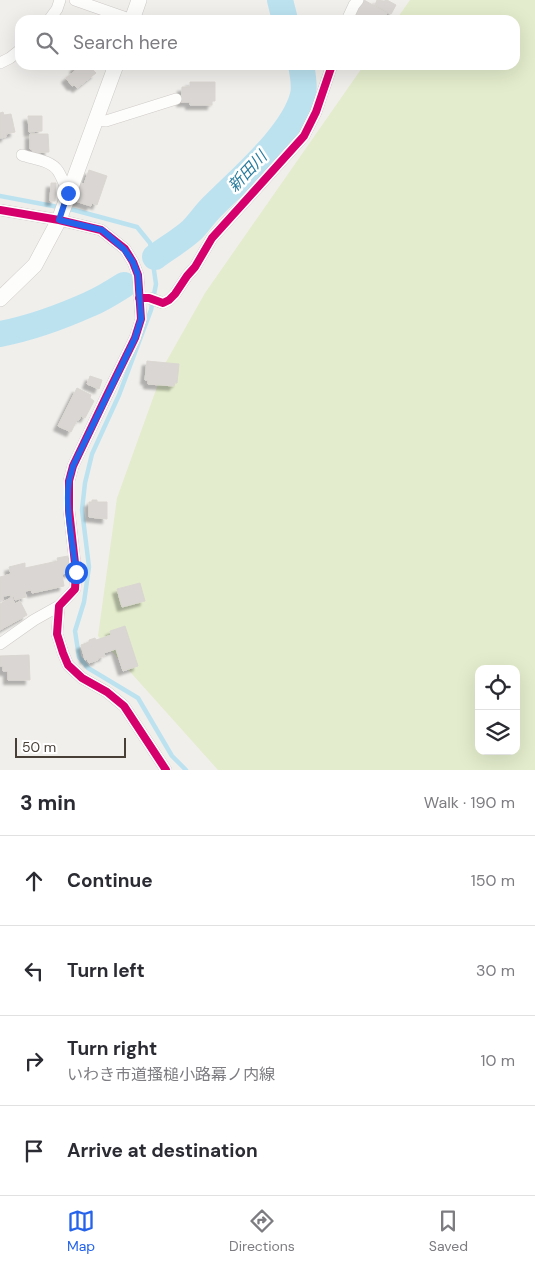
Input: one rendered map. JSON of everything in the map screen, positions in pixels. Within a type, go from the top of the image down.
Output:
[{"type":"street","points":[[53,15],[60,0]]},
{"type":"street","points":[[75,0],[118,15]]},
{"type":"street","points":[[134,15],[140,0]]},
{"type":"street","points":[[349,15],[358,0]]},
{"type":"street","points":[[0,63],[15,54]]},
{"type":"street","points":[[0,299],[35,265],[63,207],[114,70]]},
{"type":"street","points":[[142,296],[163,303],[176,294],[212,238],[304,136],[316,112],[330,70]]},
{"type":"street","points":[[96,120],[106,121],[176,99]]},
{"type":"street","points":[[22,155],[54,166],[58,171],[63,207]]},
{"type":"street","points":[[0,210],[63,207],[102,230],[124,249],[133,262],[138,275],[142,296],[141,319],[135,338],[73,466],[69,481],[68,497],[76,572],[75,589],[59,606],[34,620],[0,644]]},
{"type":"street","points":[[59,606],[57,634],[68,665],[82,678],[107,692],[124,706],[166,770]]},
{"type":"green space","points":[[410,0],[535,0],[535,770],[218,770],[98,636],[117,498],[166,362],[205,293],[361,70],[520,70],[520,15],[400,15]]},
{"type":"building","points":[[360,0],[364,0],[387,13],[386,15],[352,14]]},
{"type":"building","points":[[377,0],[387,0],[396,5],[391,14],[375,5]]},
{"type":"building","points":[[76,70],[93,70],[96,73],[77,88],[74,85],[72,86],[66,78]]},
{"type":"building","points":[[190,82],[215,82],[215,101],[212,101],[212,105],[190,105],[190,102],[181,102],[182,87],[190,87]]},
{"type":"building","points":[[3,112],[4,115],[11,114],[15,132],[0,138],[0,113]]},
{"type":"building","points":[[28,116],[42,116],[42,131],[29,132]]},
{"type":"building","points":[[30,134],[48,134],[49,152],[33,153],[32,149],[30,149]]},
{"type":"building","points":[[89,170],[107,176],[97,205],[92,203],[91,206],[75,201],[81,183],[84,184]]},
{"type":"building","points":[[51,183],[56,183],[55,201],[50,201]]},
{"type":"building","points":[[147,361],[179,364],[177,383],[174,386],[148,384],[148,380],[145,380]]},
{"type":"building","points":[[90,376],[102,380],[99,389],[87,384]]},
{"type":"building","points":[[77,388],[91,395],[90,398],[94,401],[85,418],[81,416],[77,420],[71,432],[58,426]]},
{"type":"building","points":[[92,500],[107,502],[107,519],[89,517],[89,502],[92,502]]},
{"type":"building","points":[[68,556],[72,572],[62,574],[64,586],[32,593],[31,590],[25,591],[26,597],[15,600],[14,596],[11,597],[11,595],[3,596],[3,600],[0,600],[0,577],[11,574],[9,567],[25,563],[25,568],[58,561],[57,558]]},
{"type":"building","points":[[140,583],[145,601],[122,607],[117,589]]},
{"type":"building","points":[[12,597],[15,604],[20,601],[27,615],[0,630],[0,604]]},
{"type":"building","points":[[125,626],[138,666],[123,671],[116,649],[104,653],[105,656],[98,658],[98,660],[89,663],[87,659],[85,660],[81,645],[95,638],[96,640],[111,635],[110,631]]},
{"type":"building","points":[[29,655],[30,680],[8,680],[8,671],[3,671],[3,666],[0,666],[0,656]]},
{"type":"waterway","name":"新田川","points":[[280,0],[284,15]]},
{"type":"waterway","name":"新田川","points":[[155,257],[192,230],[212,207],[266,154],[278,139],[298,109],[303,95],[304,84],[302,70]]},
{"type":"waterway","points":[[0,196],[74,210],[137,227],[150,243],[156,284],[151,310],[119,395],[92,454],[85,483],[82,510],[89,567],[84,602],[75,631],[79,657],[88,668],[138,698],[172,756],[186,770]]},
{"type":"waterway","name":"新田川","points":[[0,334],[12,332],[68,313],[99,300],[124,285]]},
{"type":"cycle path","points":[[139,298],[149,298],[163,303],[175,294],[195,267],[212,238],[304,136],[316,112],[330,70]]},
{"type":"cycle path","points":[[0,210],[59,220],[101,230],[125,249],[138,275],[141,319],[135,338],[73,466],[69,481],[69,510],[76,572],[75,589],[59,606],[57,634],[68,665],[82,678],[107,692],[124,706],[166,770]]},
{"type":"route","points":[[68,193],[59,220],[102,230],[124,249],[133,262],[138,275],[141,319],[135,338],[73,466],[69,481],[69,510],[76,572]]}]
